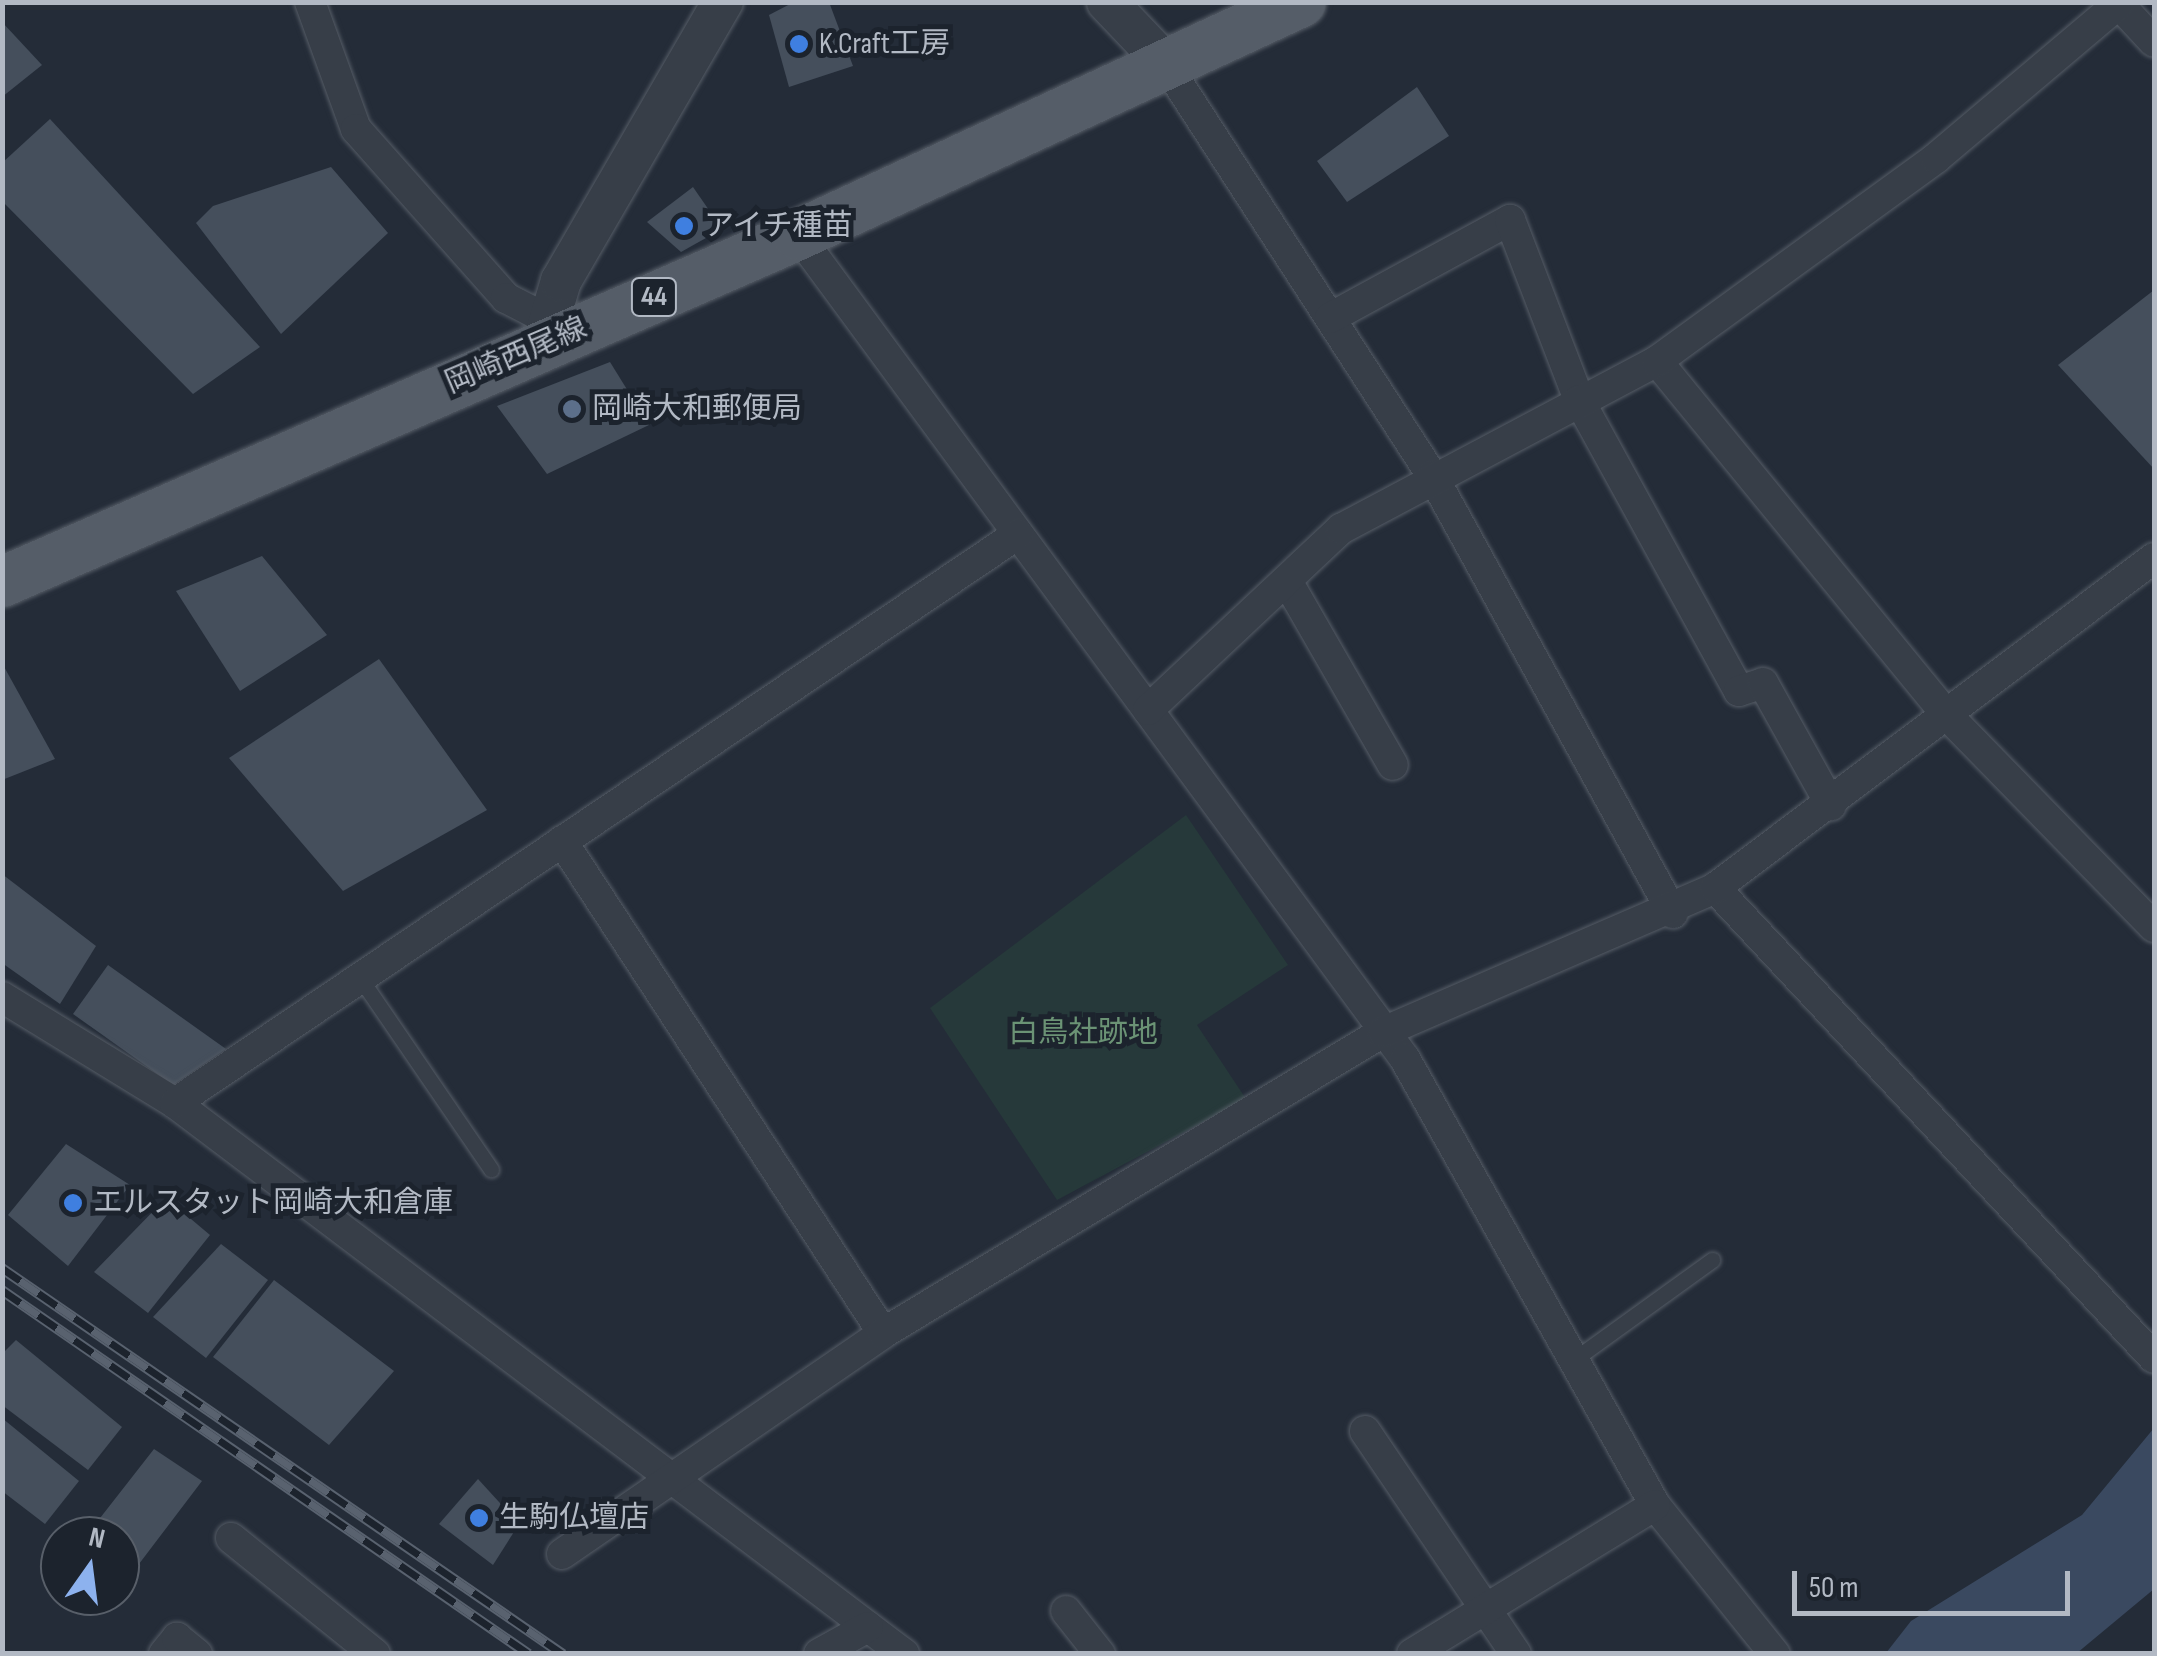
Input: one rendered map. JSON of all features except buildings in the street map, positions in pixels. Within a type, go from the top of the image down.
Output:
[{"type":"main road","name":"岡崎西尾線","points":[[2,582],[546,333],[798,234],[1301,2]]},
{"type":"street","points":[[310,2],[356,130],[506,298],[546,333],[561,282],[723,2]]},
{"type":"street","points":[[1107,2],[1165,62],[1432,475],[1673,912]]},
{"type":"street","points":[[1148,710],[1341,530],[1432,475],[1657,360],[1907,181],[2118,3],[2154,42]]},
{"type":"street","points":[[1330,318],[1510,220],[1580,400],[1739,691],[1763,683],[1831,805]]},
{"type":"street","points":[[798,234],[1382,1032],[1655,1505],[1775,1654]]},
{"type":"street","points":[[1657,360],[1948,716],[2154,927]]},
{"type":"street","points":[[174,1103],[1018,534]]},
{"type":"street","points":[[562,1554],[883,1333],[1382,1032],[1673,912],[1715,888],[1831,805],[2154,558]]},
{"type":"street","points":[[1287,580],[1394,765]]},
{"type":"street","points":[[562,841],[883,1333]]},
{"type":"street","points":[[1715,888],[2154,1358]]},
{"type":"street","points":[[2,996],[174,1103],[665,1480],[904,1654]]},
{"type":"street","points":[[1365,1431],[1516,1654]]},
{"type":"street","points":[[1412,1654],[1655,1505]]},
{"type":"street","points":[[231,1538],[374,1654]]},
{"type":"street","points":[[1066,1611],[1100,1654]]},
{"type":"street","points":[[818,1654],[868,1627]]},
{"type":"street","points":[[164,1654],[177,1638],[197,1654]]},
{"type":"lane","points":[[360,978],[491,1170]]},
{"type":"lane","points":[[1572,1361],[1712,1260]]},
{"type":"green space","name":"白鳥社跡地","points":[[1186,815],[1288,965],[1197,1025],[1246,1099],[1057,1200],[930,1008]]},
{"type":"water","points":[[2154,1428],[2154,1589],[2077,1653],[1886,1653],[1911,1621],[2082,1515]]},
{"type":"railway","points":[[2,1268],[563,1654]]},
{"type":"railway","points":[[2,1290],[529,1654]]},
{"type":"place","name":"K.Craft工房","points":[[799,44]]},
{"type":"place","name":"アイチ種苗","points":[[684,226]]},
{"type":"place","name":"岡崎大和郵便局","points":[[572,409]]},
{"type":"place","name":"エルスタット岡崎大和倉庫","points":[[73,1203]]},
{"type":"place","name":"生駒仏壇店","points":[[479,1518]]}]
